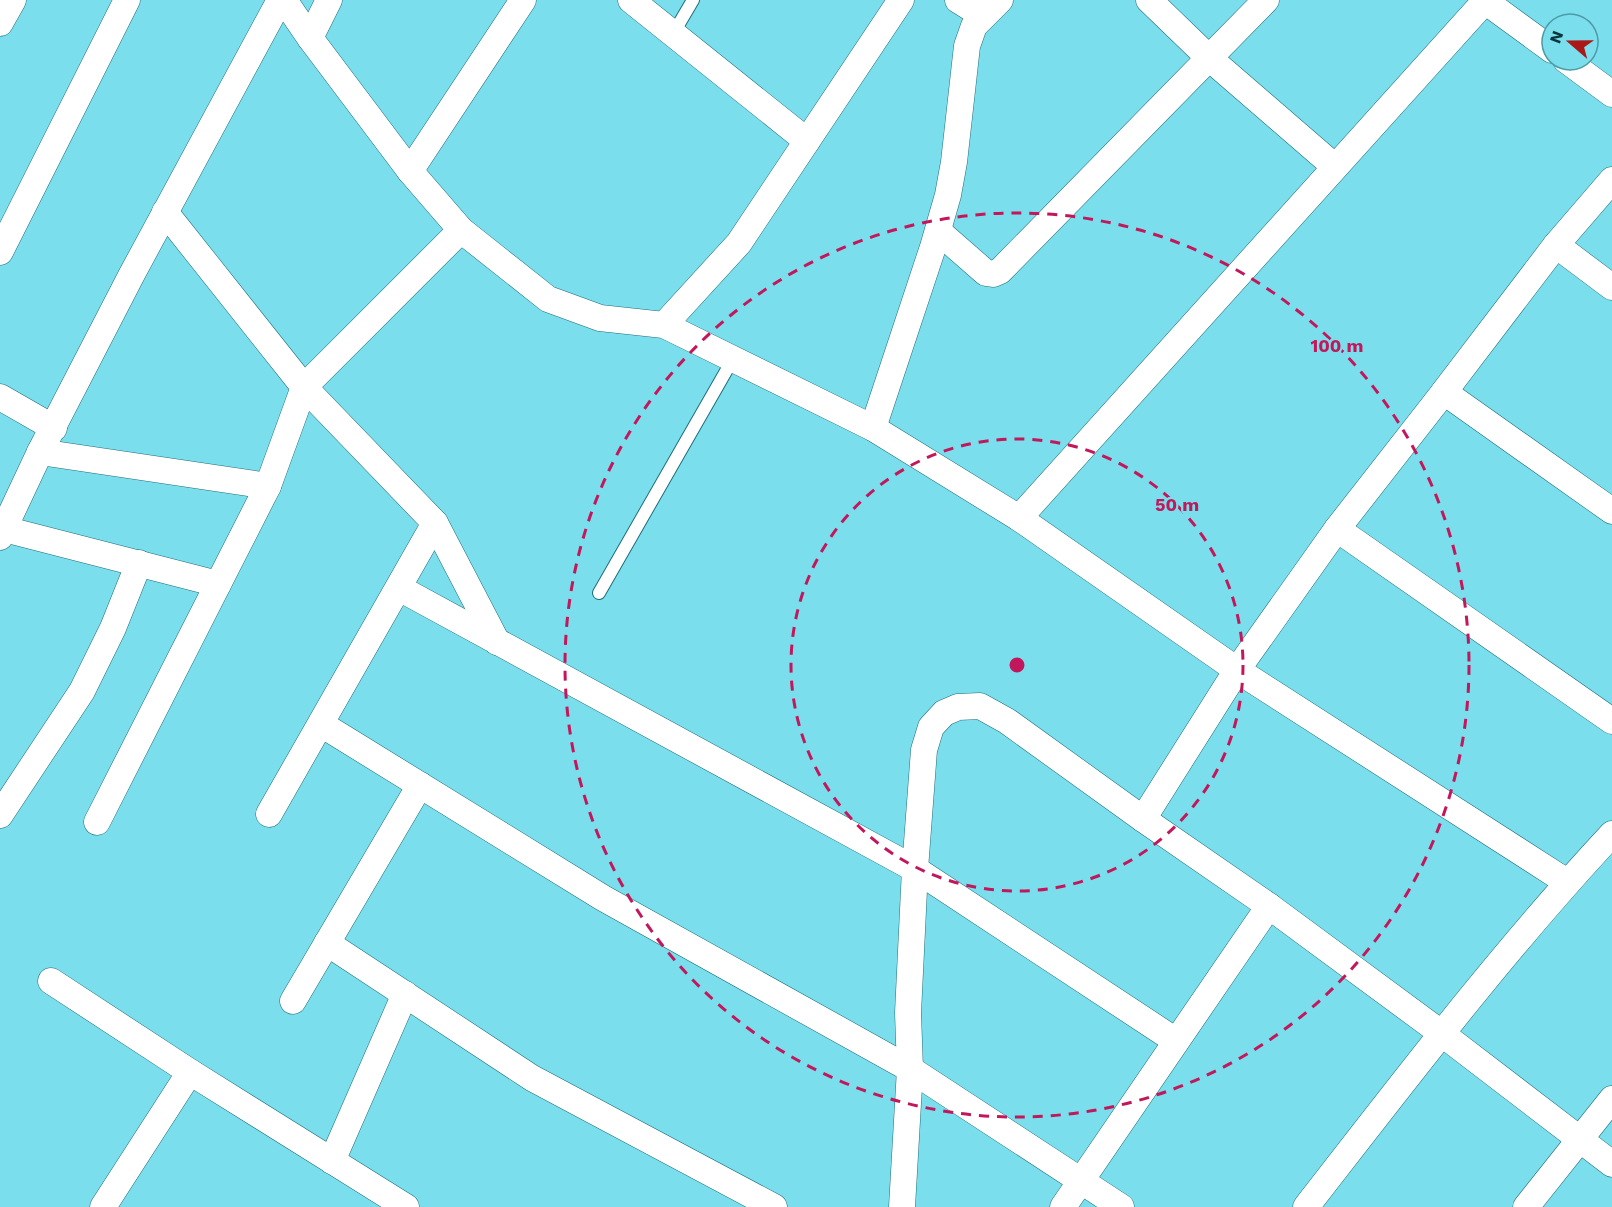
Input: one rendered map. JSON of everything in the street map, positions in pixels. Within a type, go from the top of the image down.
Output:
[{"type":"street","points":[[0,252],[128,0]]},
{"type":"street","points":[[218,584],[139,563],[2,533],[40,453],[132,274],[282,0],[410,171],[461,230],[548,299],[600,318],[664,325],[873,428],[1019,518],[1237,670],[1567,882]]},
{"type":"street","points":[[310,38],[328,0]]},
{"type":"street","points":[[410,171],[523,0]]},
{"type":"street","points":[[631,0],[807,141]]},
{"type":"street","points":[[664,325],[739,243],[901,0]]},
{"type":"street","points":[[873,428],[948,195],[967,46],[974,26],[991,8],[958,0]]},
{"type":"street","points":[[1149,0],[1208,57],[1335,166]]},
{"type":"street","points":[[938,231],[986,273],[993,274],[1000,271],[1266,0]]},
{"type":"street","points":[[1019,518],[1486,1],[1540,41]]},
{"type":"street","points":[[1582,72],[1612,94]]},
{"type":"street","points":[[1143,819],[1237,670],[1337,529],[1557,245],[1612,180]]},
{"type":"street","points":[[165,212],[304,387],[435,523],[497,642]]},
{"type":"street","points":[[97,822],[268,486],[304,387],[461,230]]},
{"type":"street","points":[[1557,245],[1612,287]]},
{"type":"street","points":[[1444,392],[1612,511]]},
{"type":"street","points":[[0,397],[54,428]]},
{"type":"street","points":[[40,453],[268,486]]},
{"type":"street","points":[[269,814],[435,523]]},
{"type":"street","points":[[1337,529],[1612,721]]},
{"type":"street","points":[[0,815],[82,691],[113,628],[139,563]]},
{"type":"street","points":[[399,588],[915,869],[1176,1041]]},
{"type":"street","points":[[902,1207],[910,1069],[908,1013],[924,750],[931,727],[944,713],[958,708],[980,706],[1007,721],[1269,906],[1441,1033],[1612,1164]]},
{"type":"street","points":[[321,724],[603,898],[910,1069],[1121,1207]]},
{"type":"street","points":[[293,1001],[420,785]]},
{"type":"street","points":[[1306,1207],[1441,1033],[1567,882],[1612,834]]},
{"type":"street","points":[[1063,1207],[1269,906]]},
{"type":"street","points":[[327,943],[532,1077],[774,1207]]},
{"type":"street","points":[[51,981],[190,1072],[406,1207]]},
{"type":"street","points":[[332,1161],[405,994]]},
{"type":"street","points":[[103,1207],[190,1072]]},
{"type":"street","points":[[1526,1207],[1612,1099]]},
{"type":"lane","points":[[673,34],[693,0]]},
{"type":"lane","points":[[599,593],[733,359]]}]
